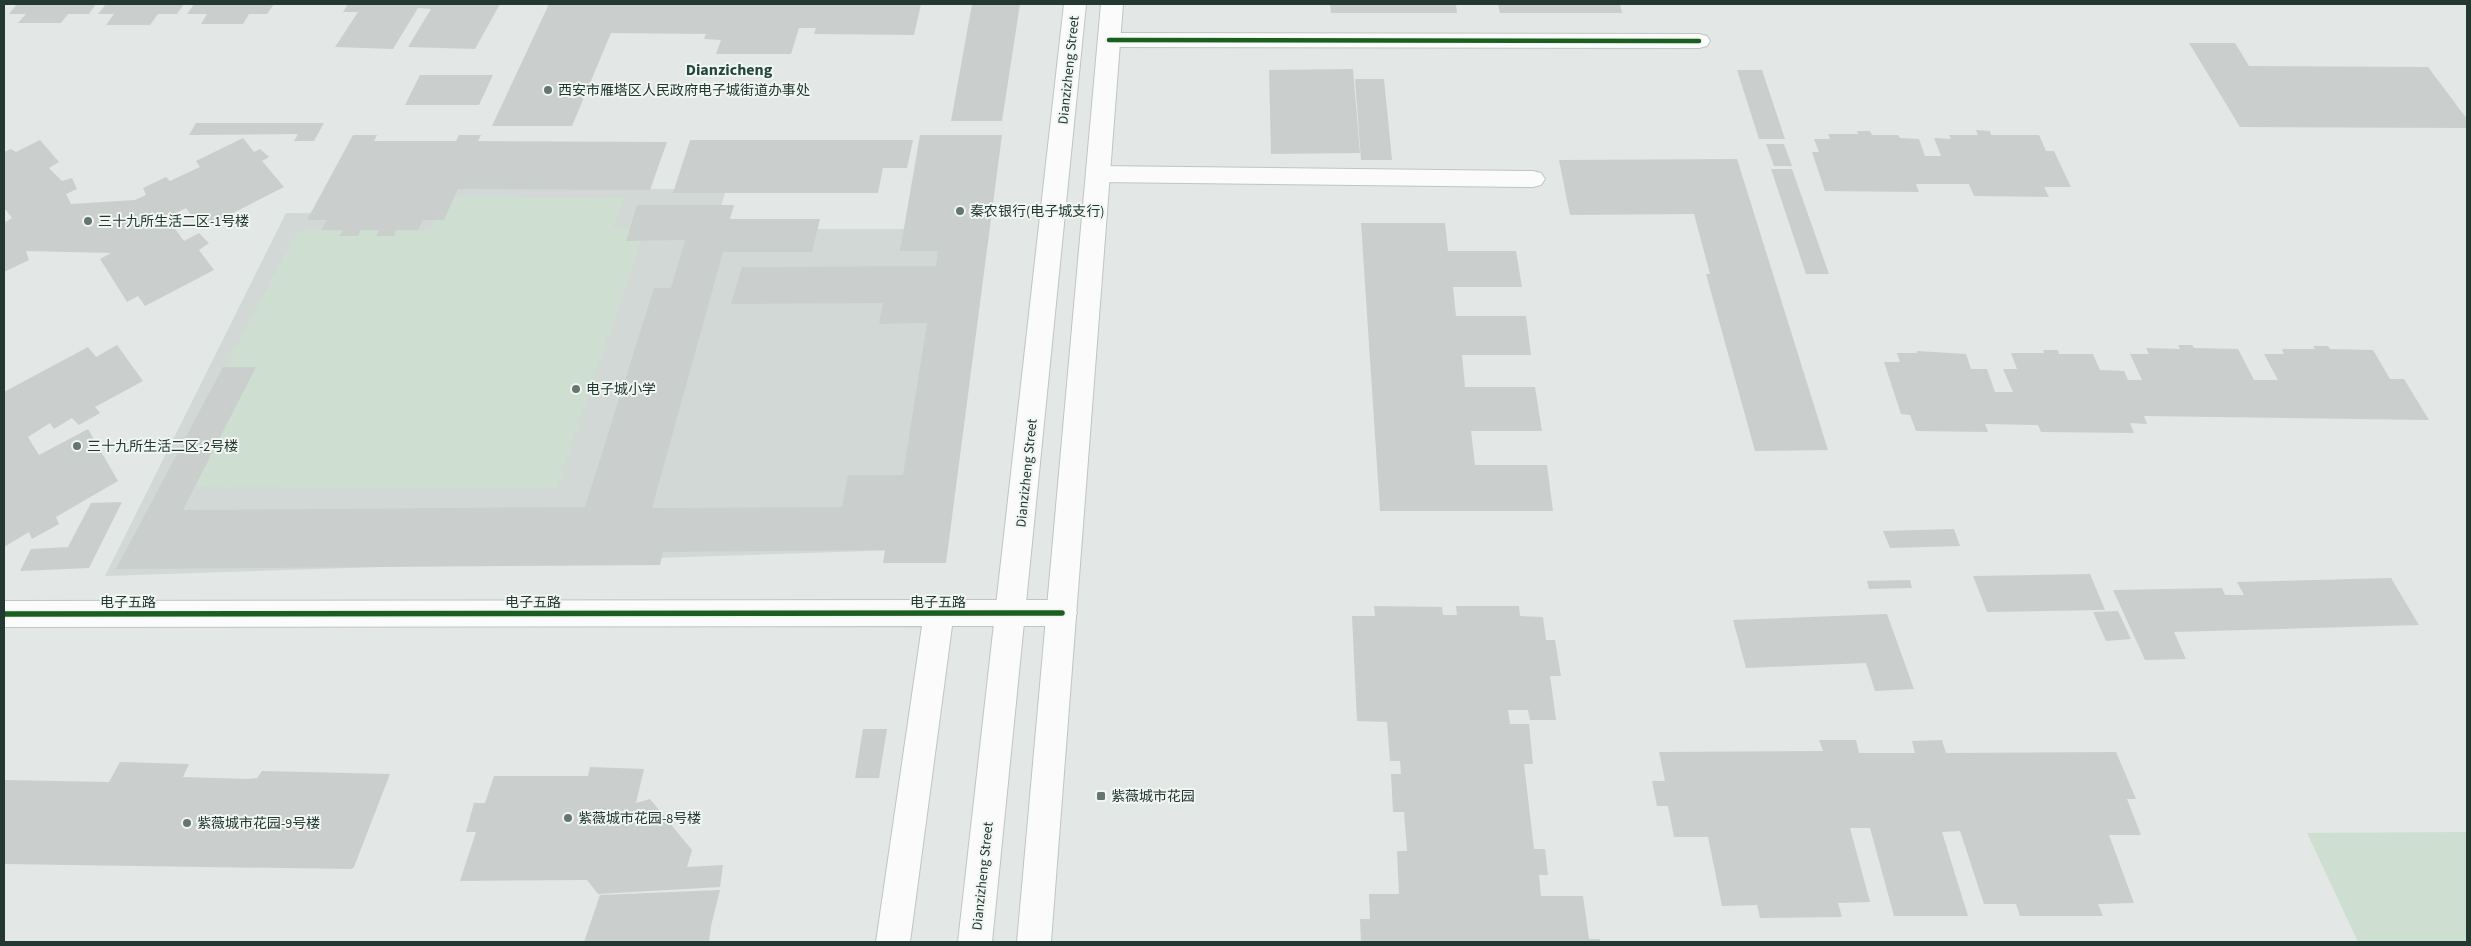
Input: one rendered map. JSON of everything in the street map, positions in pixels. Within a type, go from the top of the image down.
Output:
[{"type":"street","name":"Dianzizheng Street","points":[[975,942],[1075,4]]},
{"type":"street","points":[[1034,942],[1112,4]]},
{"type":"street","points":[[1109,40],[1699,41]]},
{"type":"street","points":[[1098,174],[1533,179]]},
{"type":"street","points":[[893,942],[939,613]]},
{"type":"street","name":"电子五路","points":[[4,614],[1062,613]]},
{"type":"shaded area","name":"电子城小学","points":[[435,189],[726,189],[715,229],[978,229],[930,549],[105,576],[286,213],[423,214]]},
{"type":"green space","points":[[446,197],[624,198],[613,228],[645,228],[557,488],[161,487],[298,231],[430,231]]},
{"type":"green space","points":[[2467,832],[2467,942],[2358,942],[2307,833]]},
{"type":"building","points":[[17,4],[96,4],[89,14],[68,14],[61,23],[18,23],[26,14],[9,14]]},
{"type":"building","points":[[106,4],[184,4],[177,14],[158,14],[150,25],[106,25],[114,14],[98,14]]},
{"type":"building","points":[[194,4],[274,4],[267,14],[249,14],[243,24],[201,24],[207,14],[187,14]]},
{"type":"building","points":[[348,4],[500,4],[475,49],[408,47],[431,9],[418,8],[393,49],[335,47],[358,12],[343,12]]},
{"type":"building","name":"西安市雁塔区人民政府电子城街道办事处","points":[[549,4],[921,4],[914,35],[814,34],[816,28],[799,28],[791,54],[716,54],[721,40],[704,39],[706,34],[611,33],[572,126],[492,126]]},
{"type":"building","points":[[972,4],[1020,4],[1002,121],[951,121]]},
{"type":"building","points":[[1330,4],[1456,4],[1457,13],[1331,13]]},
{"type":"building","points":[[1498,4],[1620,4],[1622,13],[1500,13]]},
{"type":"building","points":[[2189,43],[2235,43],[2249,66],[2428,67],[2467,119],[2467,128],[2240,127]]},
{"type":"building","points":[[1353,69],[1360,153],[1271,154],[1269,70]]},
{"type":"building","points":[[1737,70],[1762,70],[1785,139],[1759,139]]},
{"type":"building","points":[[420,75],[493,75],[479,105],[405,105]]},
{"type":"building","points":[[1355,79],[1384,79],[1392,160],[1361,160]]},
{"type":"building","points":[[196,123],[324,123],[314,141],[294,141],[298,134],[189,135]]},
{"type":"building","points":[[1976,130],[1990,131],[1991,135],[2039,135],[2046,151],[2054,151],[2071,187],[2044,187],[2049,197],[1974,196],[1969,184],[1916,184],[1919,192],[1825,191],[1812,152],[1819,152],[1814,139],[1830,139],[1828,134],[1858,134],[1857,131],[1870,131],[1872,135],[1898,135],[1900,138],[1919,139],[1925,156],[1941,156],[1934,138],[1951,139],[1949,135],[1978,135]]},
{"type":"building","points":[[353,135],[377,135],[374,141],[456,141],[459,135],[481,135],[478,141],[667,142],[650,190],[458,189],[444,220],[423,220],[418,230],[396,230],[394,236],[376,236],[379,230],[361,230],[358,236],[339,236],[343,230],[321,230],[327,220],[307,220]]},
{"type":"building","points":[[920,135],[1002,135],[946,563],[883,563],[885,550],[663,552],[660,565],[116,569],[223,367],[256,367],[183,510],[585,507],[654,288],[671,288],[685,240],[626,241],[637,205],[734,205],[730,219],[820,219],[812,252],[723,252],[652,508],[842,507],[848,475],[903,475],[927,323],[879,324],[883,303],[731,304],[742,267],[936,266],[938,251],[900,251]]},
{"type":"building","name":"三十九所生活二区-1号楼","points":[[243,138],[254,152],[260,149],[269,157],[262,161],[284,187],[202,229],[186,208],[167,218],[184,241],[199,233],[209,243],[199,250],[214,270],[145,306],[138,296],[127,302],[100,259],[111,253],[26,251],[29,260],[4,272],[4,223],[12,218],[6,210],[4,211],[4,152],[11,149],[16,152],[40,140],[59,162],[49,168],[62,181],[72,178],[77,189],[66,194],[71,204],[135,200],[146,195],[143,188],[166,177],[170,181],[200,167],[196,161]]},
{"type":"building","points":[[690,140],[913,140],[907,168],[883,168],[878,193],[673,193]]},
{"type":"building","points":[[1766,144],[1784,144],[1792,166],[1774,166]]},
{"type":"building","points":[[1737,159],[1828,450],[1755,451],[1706,274],[1710,274],[1694,214],[1570,215],[1559,160]]},
{"type":"building","points":[[1771,169],[1792,169],[1829,274],[1806,274]]},
{"type":"building","points":[[1361,223],[1445,223],[1448,251],[1516,251],[1522,287],[1453,287],[1456,316],[1526,316],[1531,355],[1462,355],[1465,387],[1535,387],[1542,431],[1471,431],[1475,465],[1547,465],[1553,511],[1380,511]]},
{"type":"building","name":"三十九所生活二区-2号楼","points":[[117,345],[143,381],[95,407],[100,413],[79,425],[72,418],[54,429],[50,423],[28,437],[39,455],[88,429],[118,481],[56,517],[59,524],[32,539],[29,532],[4,547],[4,392],[88,347],[96,357]]},
{"type":"building","points":[[2178,345],[2192,345],[2194,348],[2238,349],[2254,380],[2278,380],[2264,354],[2284,354],[2282,349],[2315,349],[2313,346],[2328,346],[2330,349],[2373,350],[2390,379],[2404,379],[2429,420],[2144,416],[2147,424],[2130,423],[2134,433],[2041,432],[2038,425],[1985,424],[1988,432],[1916,431],[1910,415],[1901,414],[1884,362],[1900,362],[1897,353],[1917,353],[1917,351],[1966,354],[1971,369],[1987,369],[1995,392],[2013,392],[2003,369],[2017,369],[2011,353],[2044,353],[2043,350],[2058,350],[2059,354],[2093,354],[2100,370],[2124,371],[2128,380],[2142,380],[2130,354],[2149,354],[2146,348],[2180,349]]},
{"type":"building","points":[[122,502],[89,568],[20,571],[31,549],[68,547],[91,503]]},
{"type":"building","points":[[1954,529],[1960,546],[1890,548],[1883,531]]},
{"type":"building","points":[[2090,574],[2105,610],[1987,612],[1973,576]]},
{"type":"building","points":[[2391,578],[2419,625],[2174,632],[2186,659],[2145,660],[2113,590],[2222,588],[2225,595],[2244,595],[2237,582]]},
{"type":"building","points":[[1910,580],[1912,588],[1869,589],[1867,581]]},
{"type":"building","points":[[1374,606],[1442,607],[1443,615],[1457,615],[1456,606],[1519,606],[1520,616],[1543,617],[1546,640],[1555,640],[1561,676],[1550,676],[1556,720],[1530,720],[1528,710],[1508,710],[1510,724],[1529,724],[1533,764],[1524,764],[1534,849],[1545,849],[1548,875],[1539,875],[1541,896],[1583,896],[1589,939],[1600,939],[1600,942],[1361,942],[1360,919],[1370,919],[1369,894],[1399,894],[1397,851],[1407,851],[1404,812],[1393,812],[1391,774],[1401,774],[1400,761],[1390,761],[1387,722],[1357,721],[1352,616],[1375,616]]},
{"type":"building","points":[[2118,611],[2131,639],[2106,641],[2093,612]]},
{"type":"building","points":[[1887,614],[1914,689],[1875,691],[1866,663],[1746,668],[1733,620]]},
{"type":"building","points":[[863,729],[887,729],[879,778],[855,778]]},
{"type":"building","points":[[1819,740],[1856,740],[1859,753],[1915,753],[1912,741],[1942,740],[1946,753],[2116,752],[2136,799],[2127,799],[2141,835],[2109,835],[2134,903],[2098,904],[2103,916],[2020,916],[2016,904],[1984,904],[1960,831],[1942,832],[1968,916],[1894,916],[1870,828],[1850,828],[1870,902],[1838,903],[1842,917],[1760,918],[1757,905],[1722,906],[1708,837],[1674,837],[1668,806],[1657,806],[1652,781],[1665,781],[1659,752],[1823,751]]},
{"type":"building","name":"紫薇城市花园-9号楼","points":[[120,762],[189,764],[183,777],[248,779],[257,778],[262,771],[390,774],[354,867],[351,869],[4,864],[4,780],[109,782]]},
{"type":"building","name":"紫薇城市花园-8号楼","points":[[590,767],[644,769],[636,803],[650,799],[692,850],[687,867],[723,865],[720,887],[598,894],[587,880],[460,881],[476,832],[466,832],[474,803],[485,803],[494,776],[588,776]]},
{"type":"building","points":[[720,890],[709,942],[584,942],[600,895]]},
{"type":"cycle path","points":[[1109,40],[1699,41]]},
{"type":"cycle path","points":[[4,614],[1062,613]]},
{"type":"place","name":"西安市雁塔区人民政府电子城街道办事处","points":[[548,90]]},
{"type":"place","name":"秦农银行(电子城支行)","points":[[960,211]]},
{"type":"place","name":"三十九所生活二区-1号楼","points":[[88,221]]},
{"type":"place","name":"电子城小学","points":[[576,389]]},
{"type":"place","name":"三十九所生活二区-2号楼","points":[[77,446]]},
{"type":"place","name":"紫薇城市花园","points":[[1101,796]]},
{"type":"place","name":"紫薇城市花园-8号楼","points":[[568,818]]},
{"type":"place","name":"紫薇城市花园-9号楼","points":[[187,823]]},
{"type":"district","name":"Dianzicheng","points":[[729,69]]}]
